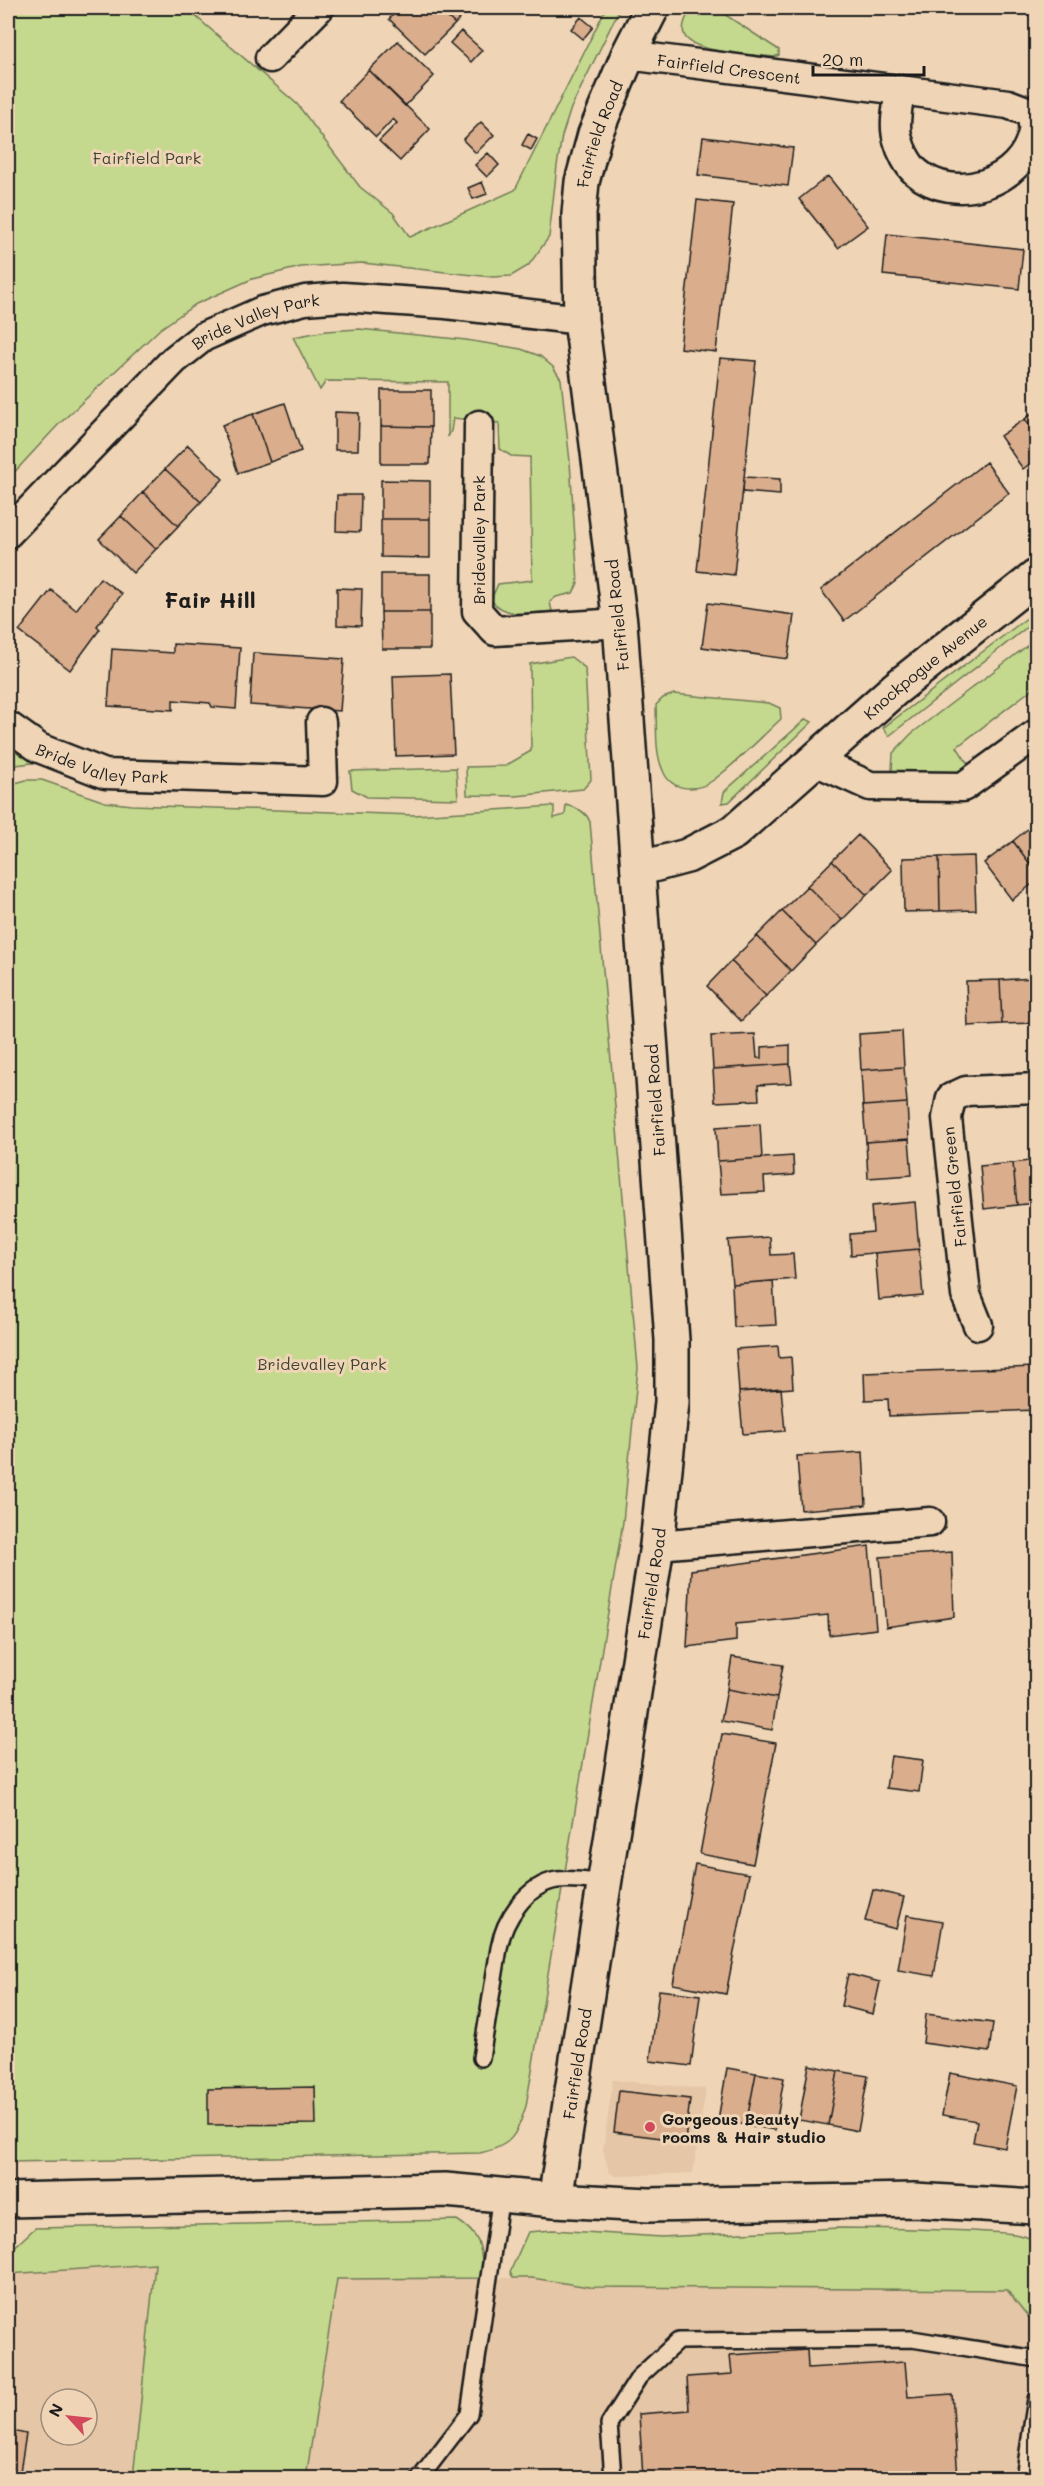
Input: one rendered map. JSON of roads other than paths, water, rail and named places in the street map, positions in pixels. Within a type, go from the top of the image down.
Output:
[{"type":"street","points":[[270,58],[319,8]]},
{"type":"street","name":"Fairfield Road","points":[[555,2200],[657,1545],[672,1402],[672,1340],[620,623],[581,320],[579,214],[582,182],[595,134],[628,55],[652,8]]},
{"type":"street","name":"Fairfield Crescent","points":[[628,55],[900,90],[1008,104],[1032,113],[1033,132],[1017,164],[1005,176],[989,184],[960,187],[938,183],[916,172],[897,138],[900,90]]},
{"type":"street","name":"Bride Valley Park","points":[[8,533],[174,360],[203,338],[262,311],[304,300],[343,297],[446,304],[581,320]]},
{"type":"street","name":"Bridevalley Park","points":[[479,425],[477,611],[495,631],[620,623]]},
{"type":"street","name":"Knockpogue Avenue","points":[[638,868],[687,856],[734,832],[895,689],[1036,577]]},
{"type":"street","name":"Bride Valley Park","points":[[8,726],[39,748],[105,774],[324,781],[321,722]]},
{"type":"street","points":[[815,761],[870,786],[963,786],[1036,734]]},
{"type":"street","name":"Fairfield Green","points":[[978,1325],[966,1295],[947,1118],[951,1098],[966,1092],[1036,1088]]},
{"type":"street","points":[[657,1545],[930,1522]]},
{"type":"street","points":[[8,2200],[445,2190],[555,2200],[649,2205],[914,2200],[1036,2206]]},
{"type":"lane","points":[[481,2058],[500,1941],[510,1918],[521,1903],[538,1887],[555,1881],[605,1883]]},
{"type":"lane","points":[[420,2478],[468,2414],[501,2195]]},
{"type":"lane","points":[[613,2478],[609,2424],[639,2377],[678,2341],[912,2339],[1036,2359]]},
{"type":"lane","points":[[1024,2478],[1036,2399]]},
{"type":"place","name":"Gorgeous Beauty rooms & Hair studio","points":[[650,2127]]},
{"type":"district","name":"Fair Hill","points":[[210,599]]},
{"type":"park label","name":"Fairfield Park","points":[[147,157]]}]
